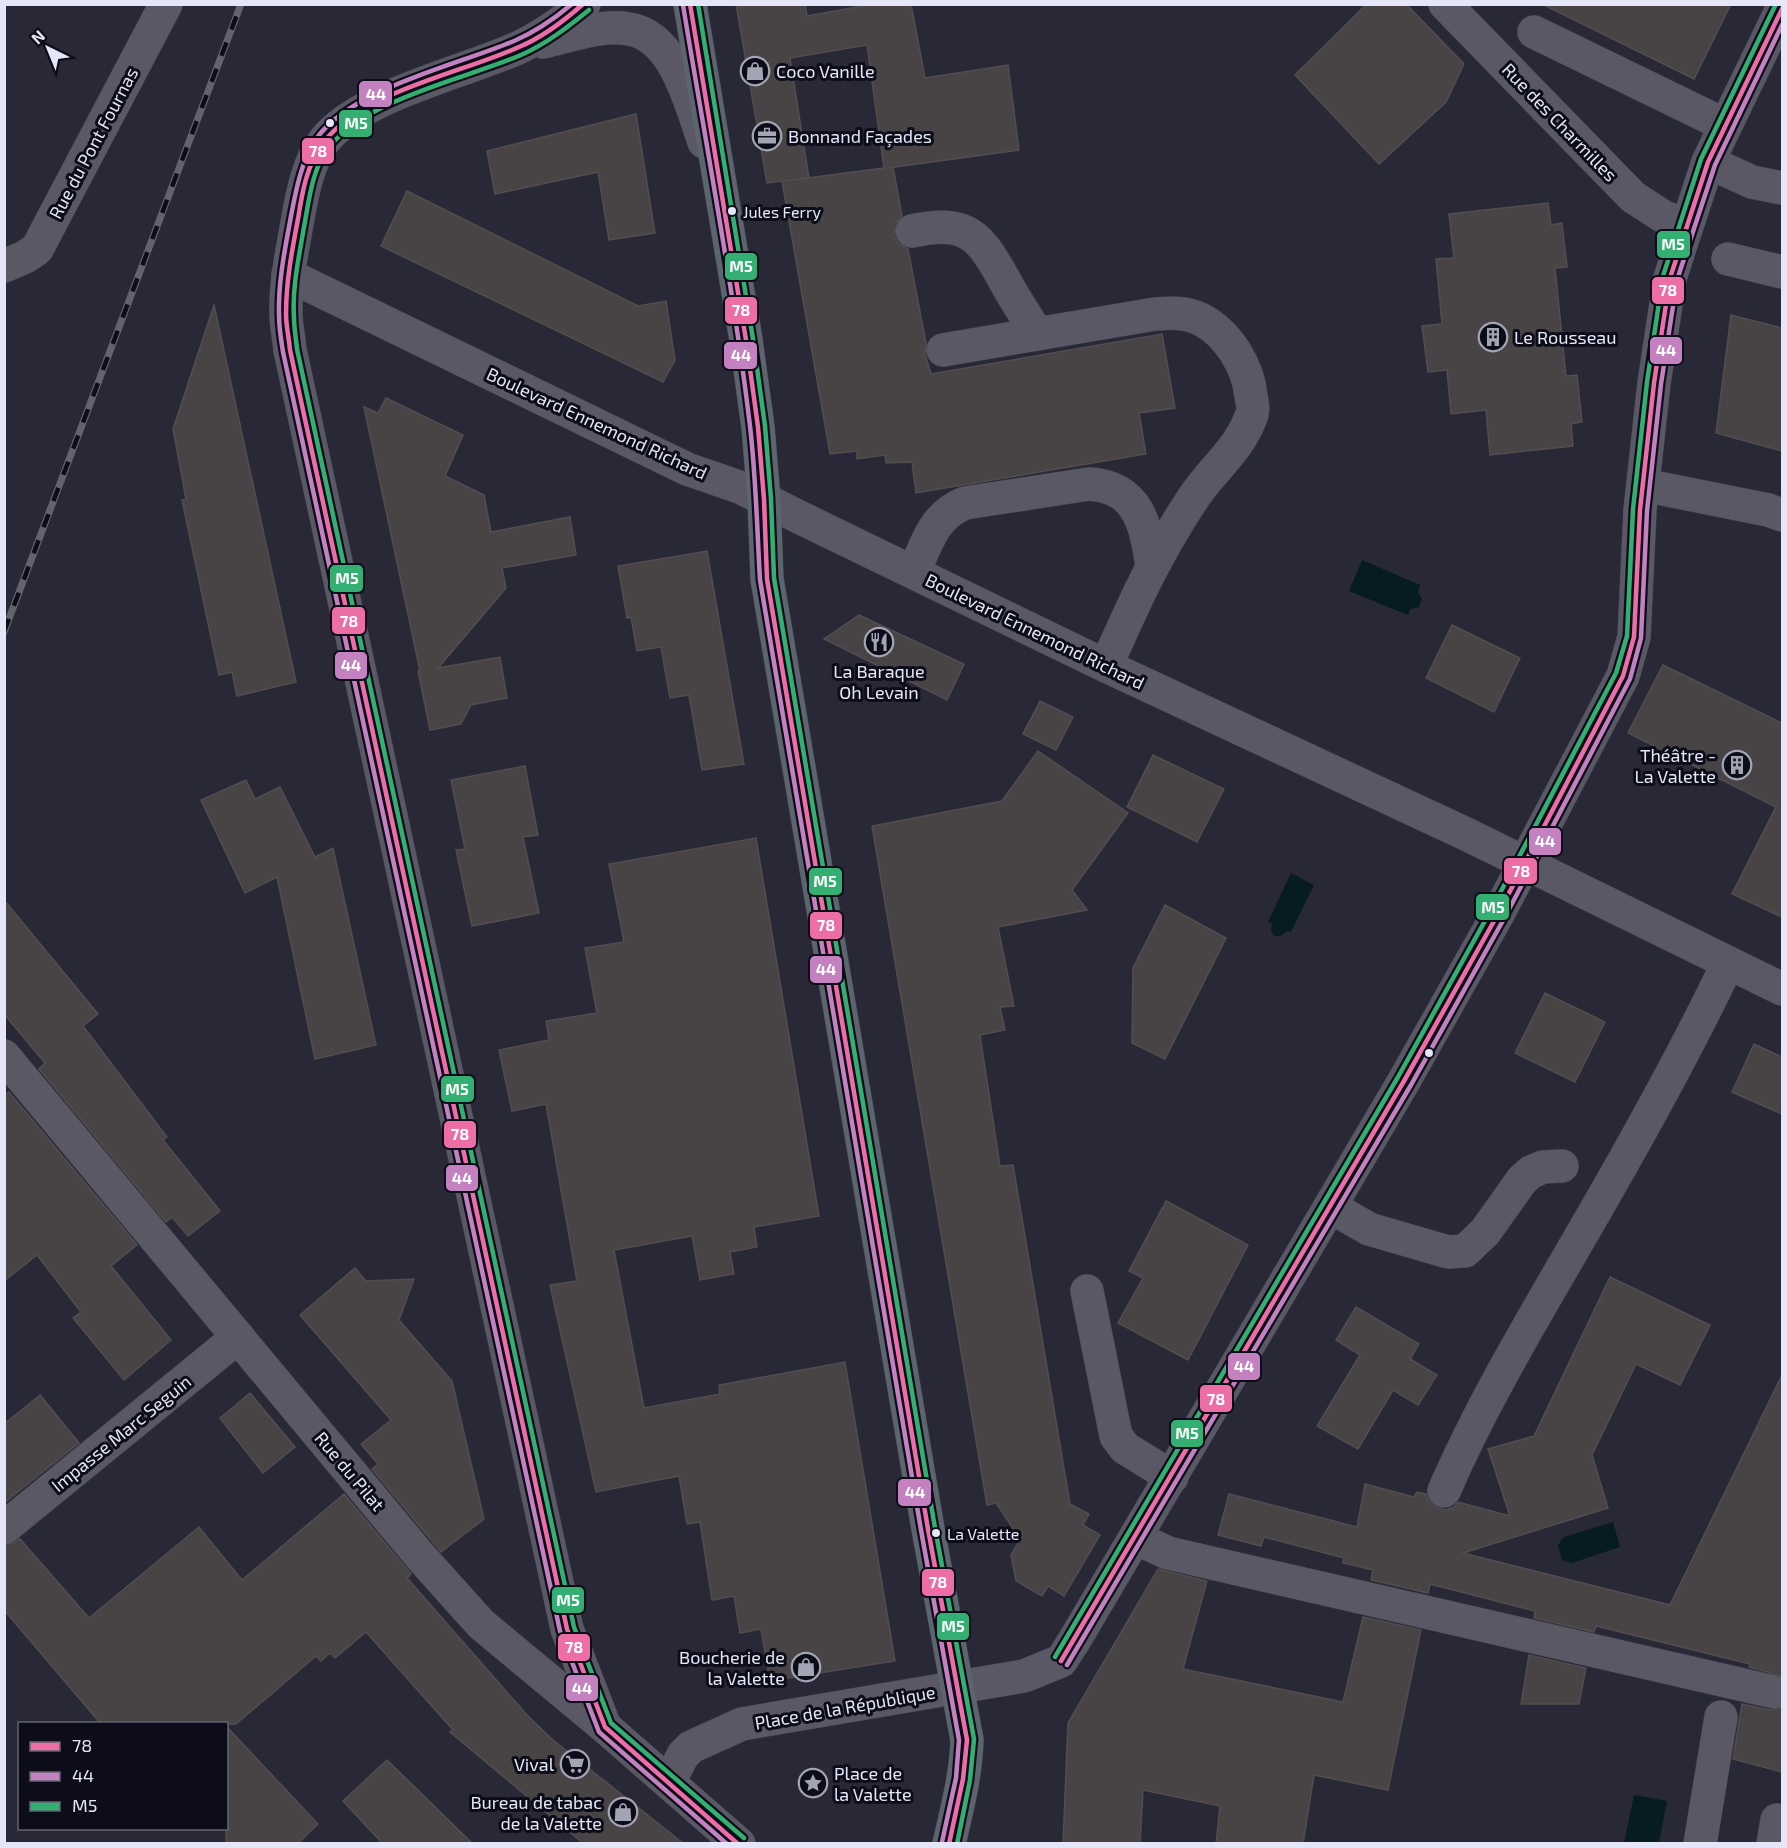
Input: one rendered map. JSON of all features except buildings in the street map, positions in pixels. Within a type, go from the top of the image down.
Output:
[{"type":"main road","points":[[690,4],[747,340],[764,499],[767,579],[957,1687]]},
{"type":"main road","name":"Place de la République","points":[[949,1844],[967,1757],[967,1740],[957,1687]]},
{"type":"street","name":"Rue du Pont Fournas","points":[[4,266],[37,249],[166,4]]},
{"type":"street","points":[[520,47],[563,22],[584,4]]},
{"type":"street","name":"Rue des Charmilles","points":[[1445,4],[1633,197],[1664,218],[1686,225]]},
{"type":"street","points":[[957,1687],[1024,1676],[1060,1661],[1074,1641],[1331,1208],[1525,863],[1623,676],[1634,637],[1643,485],[1654,383],[1670,278],[1708,162],[1782,9]]},
{"type":"street","points":[[605,1727],[567,1629],[290,350],[286,314],[288,276],[304,187],[316,156],[324,142],[335,130],[361,111],[406,90],[520,47],[598,29],[629,29],[647,35],[667,53],[687,92],[723,201]]},
{"type":"street","points":[[1534,32],[1725,125]]},
{"type":"street","points":[[1708,162],[1752,182],[1778,186]]},
{"type":"street","points":[[912,231],[948,227],[961,229],[974,237],[987,248],[1037,334]]},
{"type":"street","points":[[1728,258],[1782,272]]},
{"type":"street","name":"Boulevard Ennemond Richard","points":[[288,276],[687,469],[724,480],[1106,666],[1466,834],[1782,989]]},
{"type":"street","points":[[943,350],[1155,314],[1181,313],[1201,319],[1223,337],[1241,360],[1250,387],[1253,411],[1244,434],[1228,458],[1205,482],[1175,527],[1152,567],[1106,666]]},
{"type":"street","points":[[914,572],[937,522],[953,508],[964,503],[1089,484],[1104,485],[1115,491],[1128,499],[1141,514],[1148,536],[1152,567]]},
{"type":"street","points":[[1643,485],[1768,510],[1782,515]]},
{"type":"street","points":[[1444,1491],[1476,1422],[1702,1019],[1728,963]]},
{"type":"street","name":"Rue du Pilat","points":[[4,1056],[420,1556],[481,1624],[605,1727],[739,1844]]},
{"type":"street","points":[[1331,1208],[1370,1228],[1448,1252],[1465,1251],[1485,1232],[1522,1180],[1543,1167],[1562,1166]]},
{"type":"street","points":[[1087,1291],[1116,1436],[1125,1448],[1172,1477]]},
{"type":"street","name":"Impasse Marc Seguin","points":[[4,1528],[238,1337]]},
{"type":"street","points":[[1136,1538],[1168,1553],[1774,1692]]},
{"type":"street","name":"Place de la République","points":[[669,1782],[682,1755],[691,1747],[742,1724],[957,1687]]},
{"type":"street","points":[[1701,1844],[1721,1717]]},
{"type":"shaded area","points":[[1362,560],[1420,585],[1418,592],[1422,599],[1419,607],[1410,609],[1408,615],[1349,591]]},
{"type":"shaded area","points":[[1291,873],[1314,885],[1291,932],[1287,931],[1280,936],[1274,936],[1271,931],[1272,924],[1268,922]]},
{"type":"shaded area","points":[[1613,1522],[1620,1547],[1572,1563],[1562,1560],[1558,1545],[1564,1537]]},
{"type":"shaded area","points":[[1634,1795],[1667,1801],[1659,1843],[1624,1843]]},
{"type":"railway","points":[[4,632],[241,4]]},
{"type":"transit line","name":"44","points":[[572,4],[544,25],[514,41],[380,92],[333,121],[316,139],[303,167],[293,206],[281,278],[279,325],[560,1631],[599,1732],[727,1844]]},
{"type":"transit line","name":"78","points":[[583,4],[553,28],[528,43],[415,85],[363,109],[341,124],[324,142],[313,159],[301,199],[288,278],[286,323],[567,1629],[605,1727],[738,1844]]},
{"type":"transit line","name":"78","points":[[690,4],[746,340],[758,427],[767,579],[928,1529],[967,1740],[963,1779],[949,1844]]},
{"type":"transit line","name":"M5","points":[[698,4],[765,426],[774,578],[935,1528],[974,1739],[970,1780],[957,1844]]},
{"type":"transit line","name":"44","points":[[683,5],[743,373],[754,464],[760,580],[921,1530],[959,1740],[956,1778],[942,1842]]},
{"type":"transit line","name":"M5","points":[[1055,1657],[1398,1077],[1491,910],[1616,673],[1627,636],[1633,509],[1647,382],[1663,276],[1701,159],[1775,6]]},
{"type":"transit line","name":"78","points":[[1061,1661],[1404,1081],[1498,914],[1623,676],[1634,637],[1640,510],[1654,383],[1670,278],[1708,162],[1782,9]]},
{"type":"transit line","name":"M5","points":[[589,10],[565,29],[530,51],[419,91],[368,115],[347,129],[330,146],[319,164],[310,195],[295,283],[294,325],[297,349],[574,1627],[611,1723],[744,1838]]},
{"type":"transit line","name":"44","points":[[1067,1665],[1411,1085],[1505,917],[1630,679],[1641,638],[1647,511],[1661,384],[1677,280],[1715,165],[1782,25]]},
{"type":"place","name":"Coco Vanille","points":[[755,71]]},
{"type":"place","name":"Bonnand Façades","points":[[767,136]]},
{"type":"place","name":"Jules Ferry","points":[[732,211]]},
{"type":"place","name":"Le Rousseau","points":[[1493,337]]},
{"type":"place","name":"La Baraque Oh Levain","points":[[879,642]]},
{"type":"place","name":"Théâtre - La Valette","points":[[1737,765]]},
{"type":"place","name":"La Valette","points":[[936,1533]]},
{"type":"place","name":"Boucherie de la Valette","points":[[806,1667]]},
{"type":"place","name":"Vival","points":[[575,1764]]},
{"type":"place","name":"Place de la Valette","points":[[813,1783]]},
{"type":"place","name":"Bureau de tabac de la Valette","points":[[623,1812]]}]
